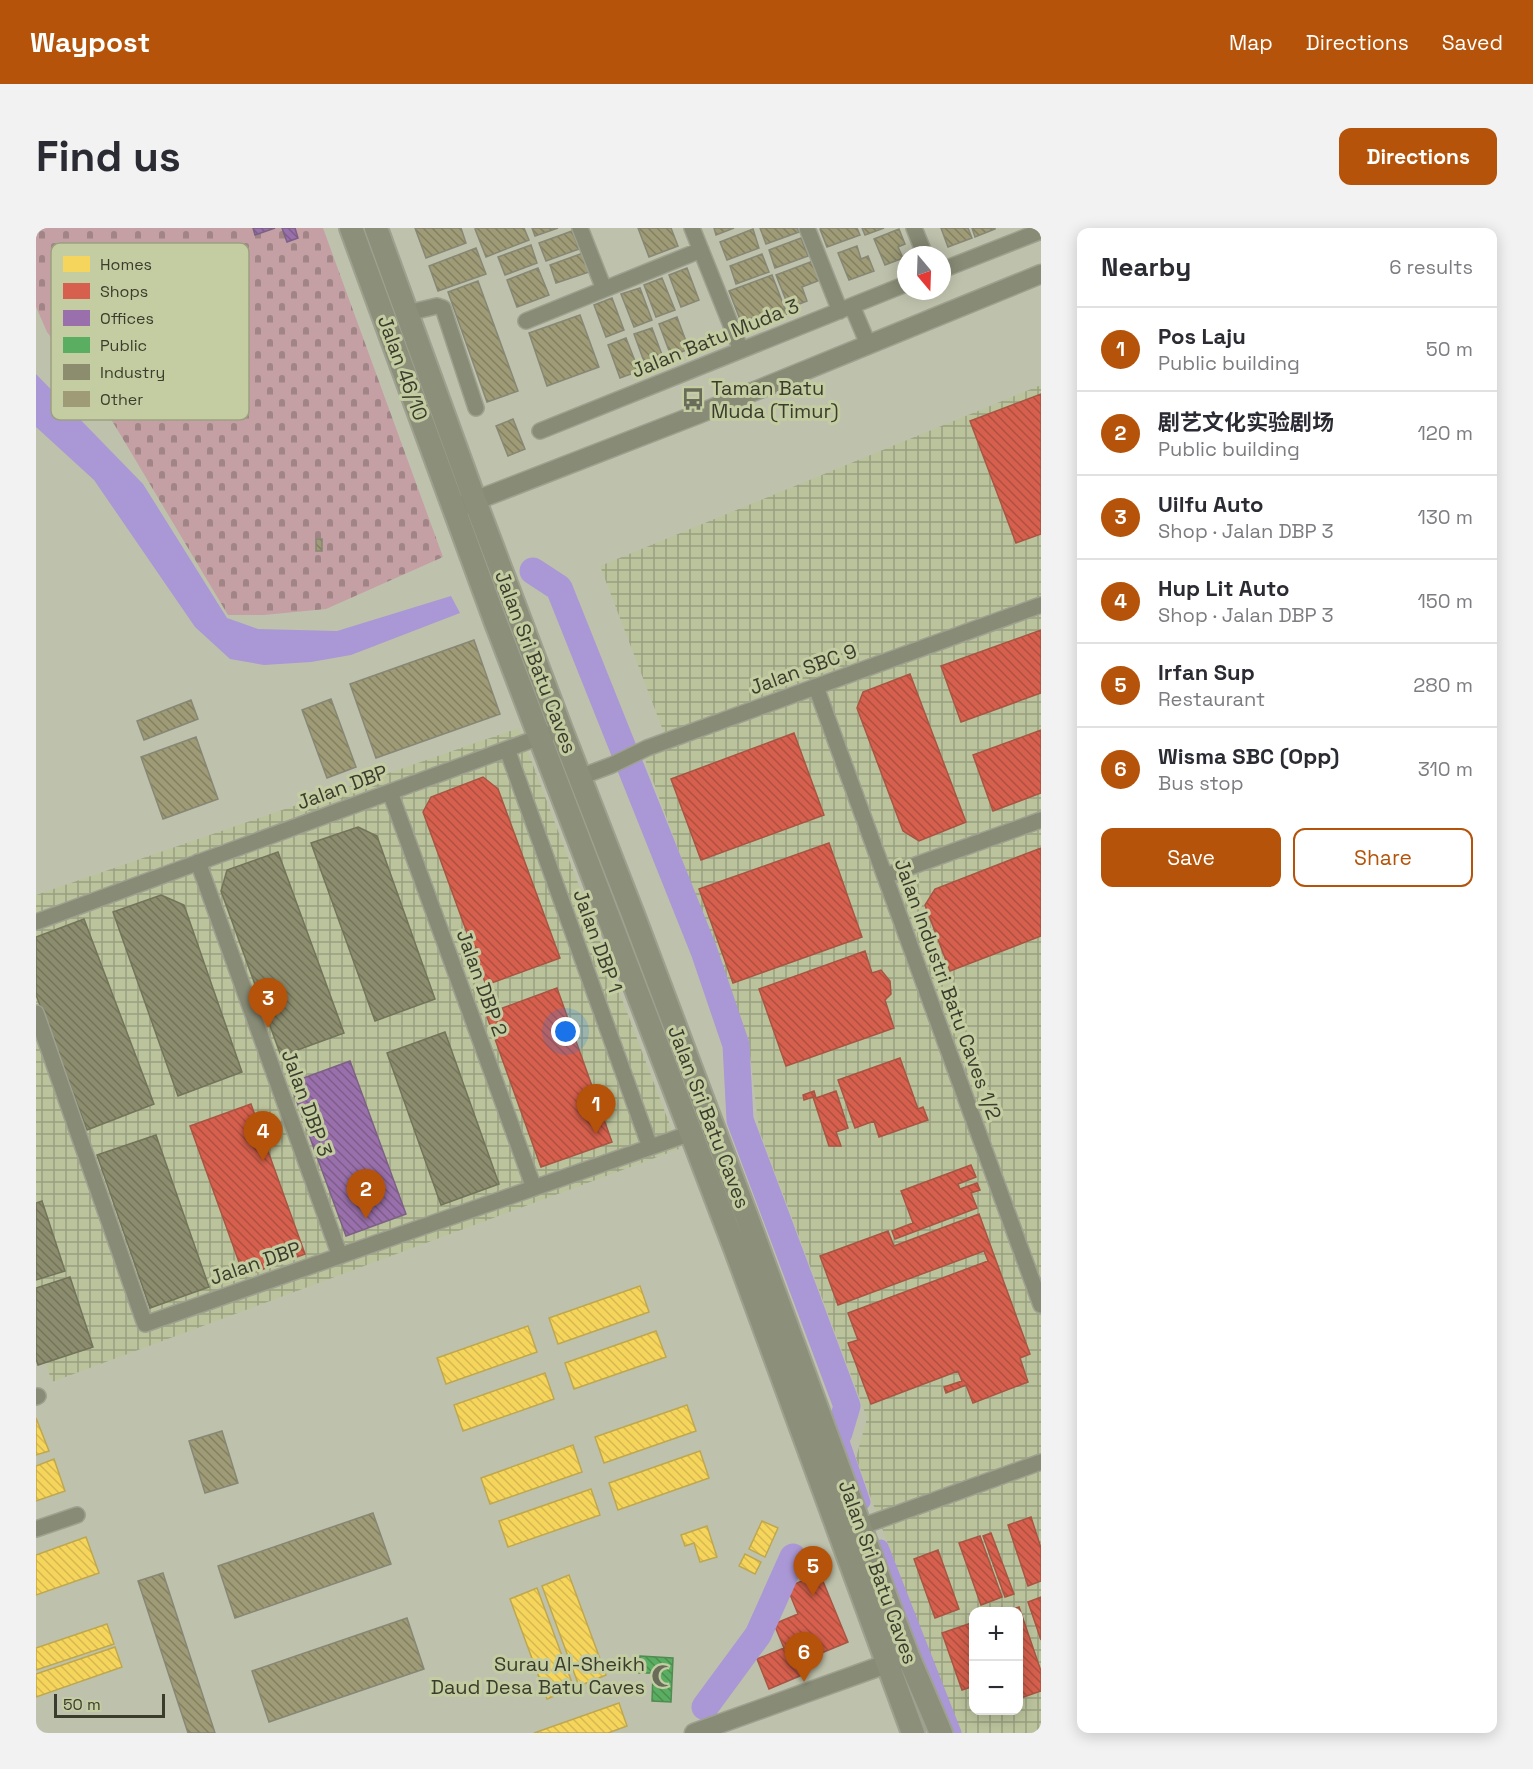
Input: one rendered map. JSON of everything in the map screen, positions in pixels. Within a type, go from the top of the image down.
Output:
[{"type":"main road","name":"Jalan 46/10","points":[[351,228],[465,505]]},
{"type":"main road","name":"Jalan 46/10","points":[[376,228],[407,313],[465,505]]},
{"type":"main road","name":"Jalan Sri Batu Caves","points":[[465,505],[550,733],[691,1133],[735,1248],[898,1660],[941,1733]]},
{"type":"main road","name":"Jalan Sri Batu Caves","points":[[550,733],[580,777],[748,1220],[860,1527],[898,1660],[913,1733]]},
{"type":"street","points":[[580,228],[604,289]]},
{"type":"street","points":[[692,228],[741,350]]},
{"type":"street","points":[[807,228],[846,309],[868,344]]},
{"type":"street","points":[[914,228],[921,246]]},
{"type":"street","points":[[951,266],[1041,231]]},
{"type":"street","points":[[526,321],[701,250]]},
{"type":"street","points":[[465,505],[1041,274]]},
{"type":"street","name":"Jalan Batu Muda 3","points":[[540,431],[897,288]]},
{"type":"street","points":[[407,313],[437,306],[442,308],[476,408]]},
{"type":"street","name":"Jalan SBC 9","points":[[580,777],[647,748],[1041,605]]},
{"type":"street","name":"Jalan Industri Batu Caves 1/2","points":[[816,687],[1041,1305]]},
{"type":"street","name":"Jalan DBP","points":[[36,922],[550,733]]},
{"type":"street","name":"Jalan DBP 1","points":[[507,749],[650,1147]]},
{"type":"street","name":"Jalan DBP 2","points":[[390,792],[534,1188]]},
{"type":"street","points":[[885,876],[1041,820]]},
{"type":"street","name":"Jalan DBP 3","points":[[198,862],[340,1256]]},
{"type":"street","name":"Jalan DBP","points":[[36,1013],[145,1324],[691,1133]]},
{"type":"street","points":[[860,1527],[1041,1462]]},
{"type":"street","points":[[36,1529],[77,1515]]},
{"type":"street","points":[[694,1733],[898,1660]]},
{"type":"shaded area","points":[[36,374],[51,389],[51,420],[81,420],[143,484],[227,618],[258,629],[337,631],[451,596],[460,613],[351,655],[311,662],[264,665],[230,659],[195,627],[94,480],[36,427]]},
{"type":"shaded area","points":[[1041,385],[1041,1733],[958,1733],[856,1458],[867,1418],[759,1130],[748,1039],[639,743],[664,733],[600,566]]},
{"type":"shaded area","points":[[519,728],[679,1149],[52,1382],[36,1335],[36,895]]},
{"type":"green space","points":[[36,228],[323,228],[443,557],[326,609],[264,615],[228,615],[111,420],[249,420],[249,243],[51,243],[51,337],[36,307]]},
{"type":"building: Homes","points":[[640,1286],[649,1312],[558,1344],[549,1318]]},
{"type":"building: Homes","points":[[528,1326],[537,1352],[446,1384],[437,1358]]},
{"type":"building: Homes","points":[[656,1331],[666,1357],[574,1389],[565,1363]]},
{"type":"building: Homes","points":[[545,1373],[554,1399],[463,1431],[454,1405]]},
{"type":"building: Homes","points":[[687,1405],[696,1431],[604,1463],[595,1437]]},
{"type":"building: Homes","points":[[36,1418],[49,1451],[36,1455]]},
{"type":"building: Homes","points":[[573,1445],[582,1472],[490,1504],[481,1478]]},
{"type":"building: Homes","points":[[700,1451],[709,1478],[618,1510],[609,1483]]},
{"type":"building: Homes","points":[[54,1459],[65,1491],[36,1501],[36,1466]]},
{"type":"building: Homes","points":[[591,1489],[600,1515],[508,1547],[499,1521]]},
{"type":"building: Homes","points":[[762,1521],[778,1528],[765,1557],[749,1549]]},
{"type":"building: Homes","points":[[707,1526],[717,1557],[700,1562],[694,1543],[685,1546],[681,1535]]},
{"type":"building: Homes","points":[[86,1537],[99,1573],[36,1595],[36,1555]]},
{"type":"building: Homes","points":[[745,1554],[761,1562],[755,1574],[739,1566]]},
{"type":"building: Homes","points":[[569,1575],[606,1675],[579,1686],[542,1586]]},
{"type":"building: Homes","points":[[537,1588],[574,1688],[547,1699],[510,1599]]},
{"type":"building: Homes","points":[[107,1624],[114,1644],[36,1670],[36,1648]]},
{"type":"building: Homes","points":[[115,1647],[122,1667],[36,1697],[36,1674]]},
{"type":"building: Homes","points":[[619,1703],[627,1726],[608,1733],[534,1733]]},
{"type":"building: Shops","points":[[1041,394],[1041,534],[1016,543],[970,421]]},
{"type":"building: Shops","points":[[1041,630],[1041,693],[961,722],[941,666]]},
{"type":"building: Shops","points":[[910,674],[966,822],[919,841],[903,831],[857,708],[863,692]]},
{"type":"building: Shops","points":[[1041,730],[1041,793],[993,811],[973,755]]},
{"type":"building: Shops","points":[[794,733],[824,815],[701,860],[671,779]]},
{"type":"building: Shops","points":[[483,777],[498,789],[560,958],[486,985],[423,812],[431,797]]},
{"type":"building: Shops","points":[[829,843],[862,937],[733,983],[699,889]]},
{"type":"building: Shops","points":[[1041,848],[1041,936],[950,971],[925,905],[935,889]]},
{"type":"building: Shops","points":[[865,951],[872,973],[881,970],[890,981],[891,994],[885,1000],[894,1028],[786,1066],[759,989]]},
{"type":"building: Shops","points":[[557,988],[612,1142],[541,1167],[486,1014]]},
{"type":"building: Shops","points":[[900,1058],[918,1109],[923,1107],[928,1120],[879,1137],[874,1121],[855,1128],[838,1080]]},
{"type":"building: Shops","points":[[814,1091],[816,1098],[836,1091],[848,1128],[836,1132],[841,1146],[829,1146],[813,1097],[804,1100],[803,1095]]},
{"type":"building: Shops","points":[[251,1104],[305,1254],[244,1276],[190,1126]]},
{"type":"building: Shops","points":[[971,1165],[976,1177],[958,1184],[960,1189],[977,1183],[980,1190],[971,1193],[977,1208],[895,1239],[892,1231],[913,1223],[901,1191]]},
{"type":"building: Shops","points":[[979,1214],[1030,1354],[1020,1358],[1028,1382],[973,1403],[966,1385],[946,1393],[944,1387],[962,1381],[958,1371],[871,1404],[848,1343],[858,1340],[848,1313],[988,1261],[984,1251],[838,1305],[820,1256],[888,1231],[894,1246]]},
{"type":"building: Shops","points":[[1031,1517],[1041,1548],[1041,1581],[1028,1586],[1008,1525]]},
{"type":"building: Shops","points":[[991,1533],[1014,1594],[1005,1597],[983,1536]]},
{"type":"building: Shops","points":[[980,1536],[1002,1597],[981,1605],[959,1543]]},
{"type":"building: Shops","points":[[938,1550],[959,1609],[935,1618],[914,1559]]},
{"type":"building: Shops","points":[[820,1574],[848,1642],[802,1661],[800,1657],[795,1659],[802,1675],[769,1689],[757,1659],[784,1648],[774,1624],[798,1614],[787,1587]]},
{"type":"building: Shops","points":[[1041,1597],[1041,1640],[1028,1602]]},
{"type":"building: Shops","points":[[1023,1619],[1041,1671],[1041,1691],[1023,1697]]},
{"type":"building: Shops","points":[[969,1624],[969,1688],[962,1690],[942,1633]]},
{"type":"building: Offices","points":[[253,228],[275,228],[255,235]]},
{"type":"building: Offices","points":[[282,228],[295,228],[298,238],[287,242]]},
{"type":"building: Offices","points":[[350,1061],[406,1214],[346,1236],[290,1083]]},
{"type":"building: Public","points":[[640,1656],[673,1658],[671,1702],[652,1701],[653,1673],[639,1673]]},
{"type":"building: Industry","points":[[358,827],[377,836],[435,999],[375,1021],[311,843]]},
{"type":"building: Industry","points":[[278,852],[344,1033],[281,1056],[221,891],[227,870]]},
{"type":"building: Industry","points":[[161,895],[184,905],[242,1072],[178,1096],[113,912]]},
{"type":"building: Industry","points":[[84,919],[154,1104],[87,1130],[36,995],[36,937]]},
{"type":"building: Industry","points":[[445,1032],[499,1184],[441,1205],[387,1053]]},
{"type":"building: Industry","points":[[156,1135],[209,1287],[150,1308],[97,1155]]},
{"type":"building: Industry","points":[[42,1201],[65,1271],[36,1280],[36,1203]]},
{"type":"building: Industry","points":[[70,1277],[93,1347],[38,1365],[36,1359],[36,1288]]},
{"type":"building: Other","points":[[415,228],[461,228],[466,243],[426,258]]},
{"type":"building: Other","points":[[524,228],[529,240],[486,257],[475,229]]},
{"type":"building: Other","points":[[532,228],[558,228],[535,236]]},
{"type":"building: Other","points":[[638,228],[671,228],[678,246],[649,257]]},
{"type":"building: Other","points":[[714,228],[734,228],[716,235]]},
{"type":"building: Other","points":[[760,228],[797,228],[799,232],[766,244]]},
{"type":"building: Other","points":[[857,228],[860,235],[827,247],[820,229]]},
{"type":"building: Other","points":[[862,228],[884,228],[865,235]]},
{"type":"building: Other","points":[[941,228],[968,228],[972,238],[948,246]]},
{"type":"building: Other","points":[[972,228],[995,228],[995,229],[975,237]]},
{"type":"building: Other","points":[[753,229],[759,248],[727,260],[720,242]]},
{"type":"building: Other","points":[[899,229],[905,244],[897,246],[897,260],[885,265],[874,239]]},
{"type":"building: Other","points":[[572,231],[579,249],[546,261],[539,243]]},
{"type":"building: Other","points":[[801,238],[808,256],[775,268],[769,250]]},
{"type":"building: Other","points":[[531,245],[537,263],[505,275],[498,257]]},
{"type":"building: Other","points":[[857,246],[861,259],[868,256],[874,271],[849,280],[838,253]]},
{"type":"building: Other","points":[[476,248],[486,274],[438,291],[429,266]]},
{"type":"building: Other","points":[[583,253],[589,272],[556,283],[550,265]]},
{"type":"building: Other","points":[[762,254],[769,272],[736,284],[730,266]]},
{"type":"building: Other","points":[[813,261],[820,280],[802,287],[807,301],[789,308],[776,275]]},
{"type":"building: Other","points":[[538,268],[549,295],[517,307],[507,280]]},
{"type":"building: Other","points":[[687,268],[699,300],[681,307],[669,275]]},
{"type":"building: Other","points":[[772,275],[787,314],[758,325],[755,317],[741,322],[729,291]]},
{"type":"building: Other","points":[[662,278],[675,310],[656,317],[644,285]]},
{"type":"building: Other","points":[[478,281],[518,391],[487,402],[448,292]]},
{"type":"building: Other","points":[[640,288],[652,320],[634,327],[621,294]]},
{"type":"building: Other","points":[[612,298],[624,330],[606,337],[594,305]]},
{"type":"building: Other","points":[[580,315],[599,367],[547,386],[529,333]]},
{"type":"building: Other","points":[[677,317],[689,349],[671,356],[659,324]]},
{"type":"building: Other","points":[[652,328],[664,360],[646,367],[634,334]]},
{"type":"building: Other","points":[[626,338],[639,371],[620,378],[608,345]]},
{"type":"building: Other","points":[[513,419],[525,449],[508,456],[496,426]]},
{"type":"building: Other","points":[[316,539],[322,539],[322,551],[316,551]]},
{"type":"building: Other","points":[[474,640],[500,714],[376,758],[350,684]]},
{"type":"building: Other","points":[[331,699],[356,767],[327,778],[302,710]]},
{"type":"building: Other","points":[[191,700],[198,719],[144,740],[137,721]]},
{"type":"building: Other","points":[[196,737],[218,799],[163,819],[141,757]]},
{"type":"building: Other","points":[[222,1431],[238,1483],[205,1493],[189,1441]]},
{"type":"building: Other","points":[[373,1513],[391,1564],[235,1618],[218,1566]]},
{"type":"building: Other","points":[[163,1573],[215,1733],[188,1733],[138,1581]]},
{"type":"building: Other","points":[[407,1618],[424,1669],[269,1722],[252,1671]]},
{"type":"waterway","points":[[533,571],[559,588],[704,951],[736,1045],[740,1120],[847,1406],[839,1433]]},
{"type":"waterway","points":[[839,1433],[863,1502]]},
{"type":"waterway","points":[[881,1547],[954,1733]]},
{"type":"waterway","points":[[705,1707],[758,1635],[793,1557]]},
{"type":"place","name":"Taman Batu Muda (Timur)","points":[[693,399]]},
{"type":"place","name":"Uilfu Auto","points":[[268,1028]]},
{"type":"place","name":"Pos Laju","points":[[596,1134]]},
{"type":"place","name":"Hup Lit Auto","points":[[263,1161]]},
{"type":"place","name":"剧艺文化实验剧场","points":[[366,1219]]},
{"type":"place","name":"Irfan Sup","points":[[813,1596]]},
{"type":"place","name":"Surau Al-Sheikh Daud Desa Batu Caves","points":[[663,1676]]},
{"type":"place","name":"Wisma SBC (Opp)","points":[[804,1682]]}]
